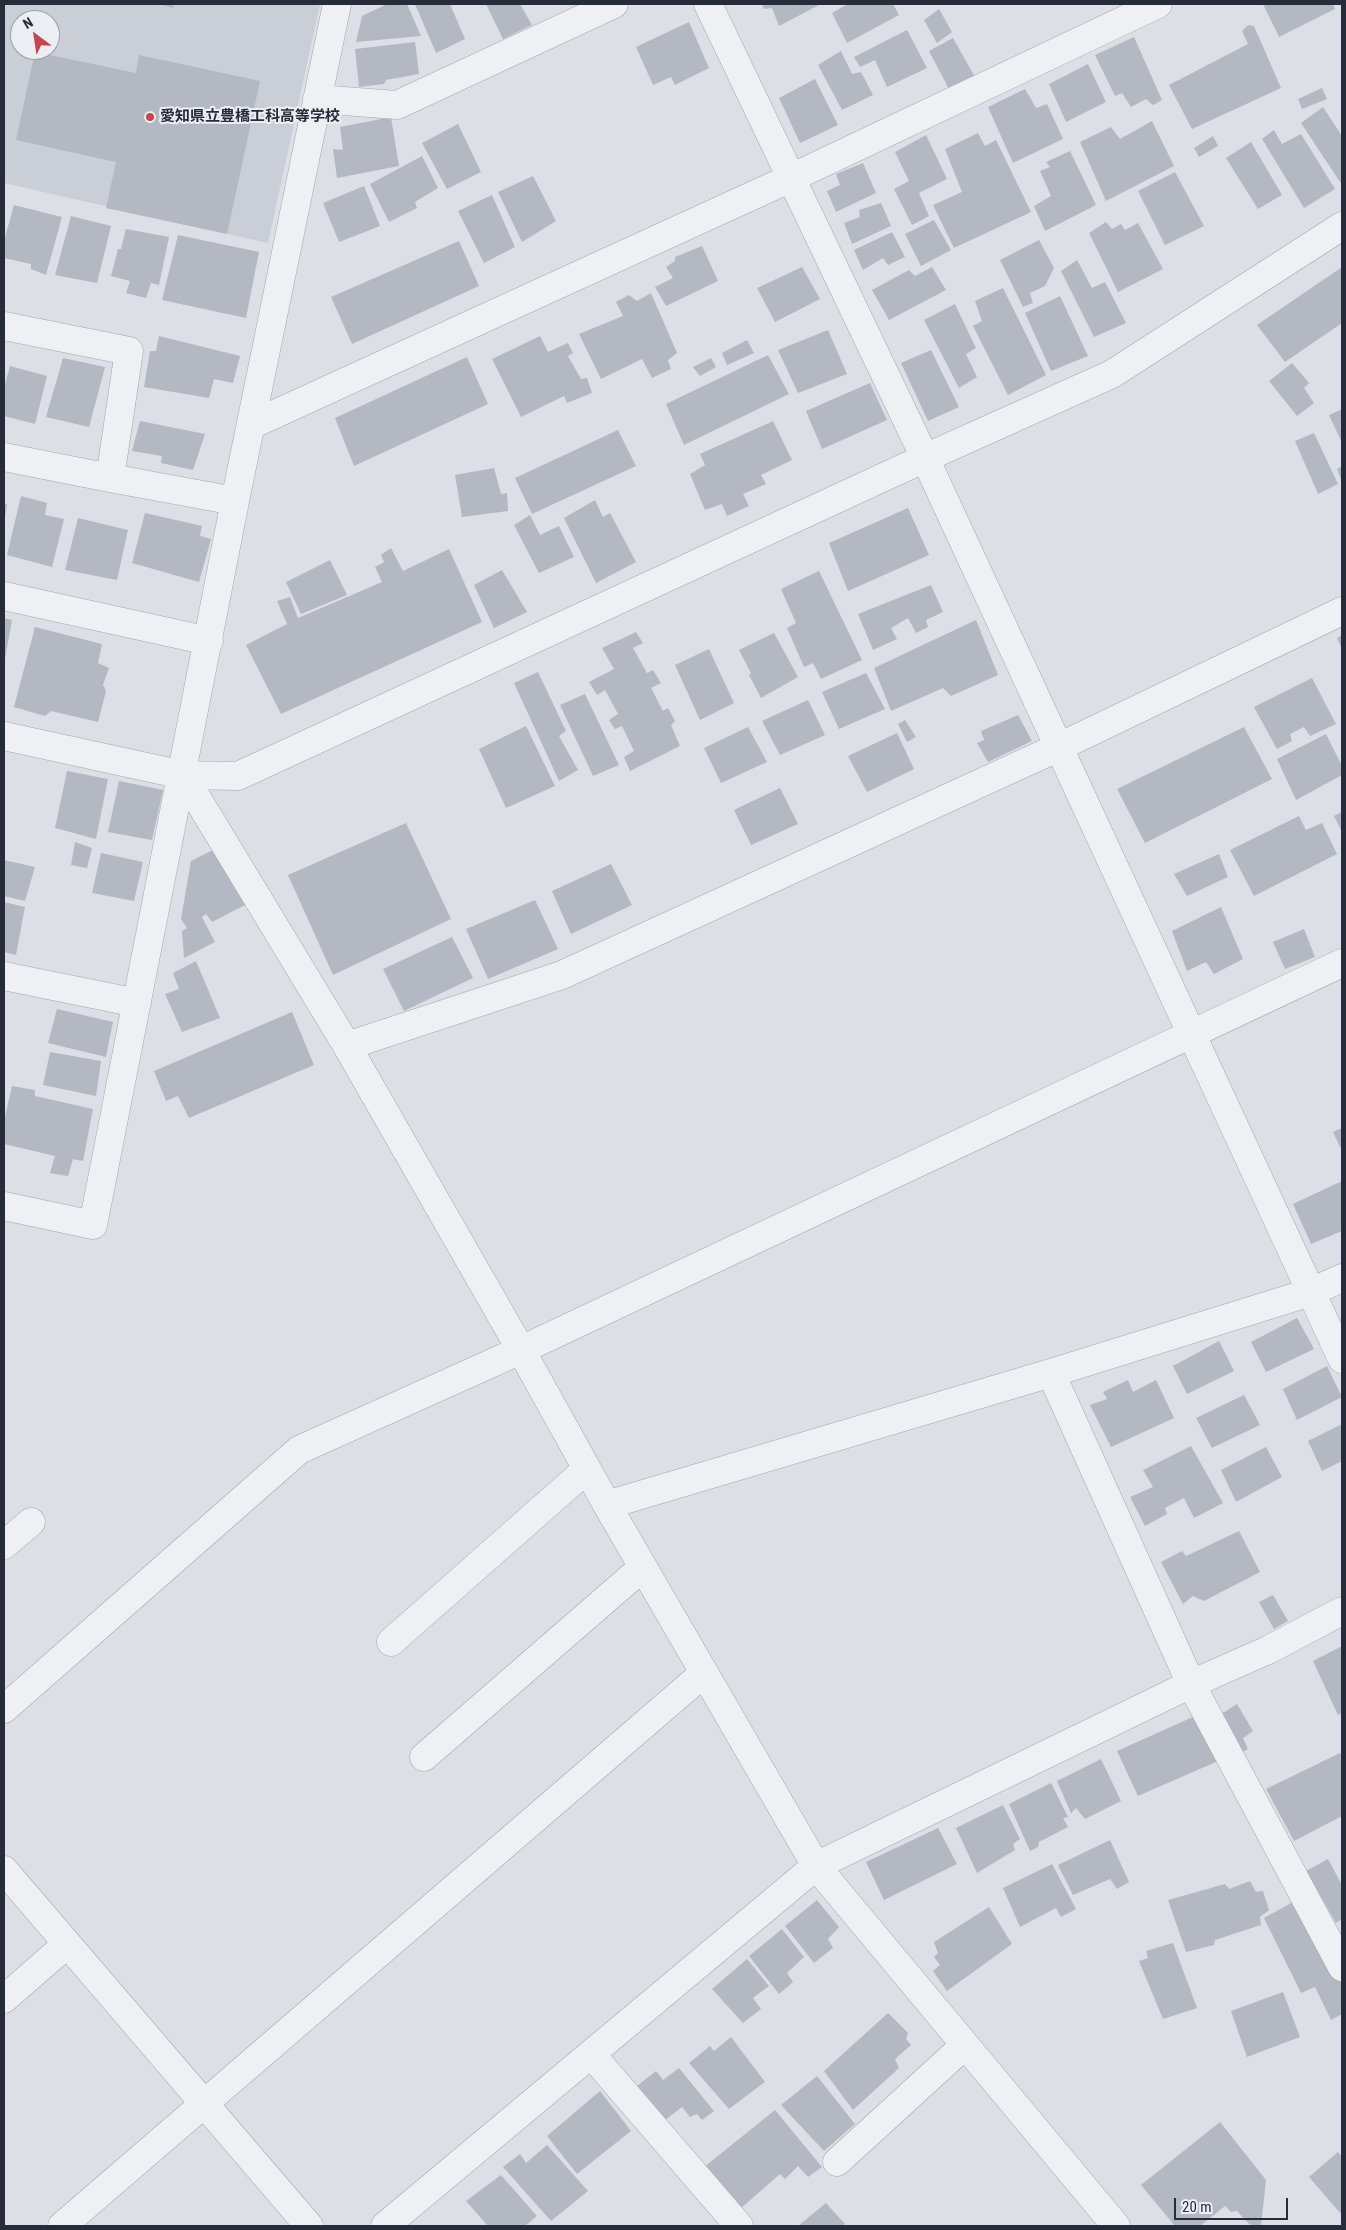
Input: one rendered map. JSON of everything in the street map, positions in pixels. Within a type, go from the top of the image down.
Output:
[{"type":"street","points":[[4,1206],[93,1226],[183,775],[235,501],[337,4]]},
{"type":"street","points":[[317,99],[397,105],[614,4]]},
{"type":"street","points":[[708,4],[925,458],[1342,1359]]},
{"type":"street","points":[[251,425],[791,178],[1158,4]]},
{"type":"street","points":[[4,736],[183,775],[238,776],[925,458],[1112,374],[1342,226]]},
{"type":"street","points":[[4,326],[129,351],[110,478]]},
{"type":"street","points":[[4,457],[235,501]]},
{"type":"street","points":[[4,596],[209,641]]},
{"type":"street","points":[[347,1046],[562,975],[1059,747],[1342,612]]},
{"type":"street","points":[[183,775],[347,1046],[521,1350],[607,1505],[816,1866],[1116,2226]]},
{"type":"street","points":[[4,1709],[299,1450],[521,1350],[1342,963]]},
{"type":"street","points":[[4,976],[137,1003]]},
{"type":"street","points":[[607,1505],[1050,1373],[1311,1292],[1342,1278]]},
{"type":"street","points":[[1050,1373],[1191,1684],[1342,1968]]},
{"type":"street","points":[[392,1642],[587,1469]]},
{"type":"street","points":[[4,1545],[31,1522]]},
{"type":"street","points":[[424,1757],[643,1567]]},
{"type":"street","points":[[385,2226],[816,1866],[1191,1684],[1268,1650],[1342,1611]]},
{"type":"street","points":[[62,2226],[704,1673]]},
{"type":"street","points":[[4,1870],[309,2226]]},
{"type":"street","points":[[4,1999],[67,1944]]},
{"type":"street","points":[[837,2162],[966,2045]]},
{"type":"street","points":[[591,2054],[739,2226]]},
{"type":"shaded area","name":"愛知県立豊橋工科高等学校","points":[[4,4],[320,4],[268,243],[4,183]]},
{"type":"building","points":[[158,4],[174,4],[173,8]]},
{"type":"building","points":[[387,4],[407,4],[421,36],[356,42],[362,16]]},
{"type":"building","points":[[415,4],[450,4],[465,39],[436,53]]},
{"type":"building","points":[[486,4],[520,4],[532,25],[503,39]]},
{"type":"building","points":[[762,4],[821,4],[779,26],[772,8],[764,9]]},
{"type":"building","points":[[848,4],[893,4],[899,15],[847,43],[832,13]]},
{"type":"building","points":[[1263,4],[1333,4],[1335,9],[1279,37]]},
{"type":"building","points":[[939,9],[952,32],[937,43],[924,20]]},
{"type":"building","points":[[689,22],[709,68],[675,85],[671,77],[653,85],[636,47]]},
{"type":"building","points":[[1248,25],[1254,26],[1281,88],[1192,129],[1169,85],[1248,44],[1242,31]]},
{"type":"building","points":[[907,30],[927,68],[887,87],[875,60],[860,67],[854,57]]},
{"type":"building","points":[[1134,37],[1162,100],[1153,105],[1146,99],[1131,107],[1122,93],[1115,96],[1095,55]]},
{"type":"building","points":[[953,38],[975,77],[950,91],[929,51]]},
{"type":"building","points":[[415,42],[419,74],[386,80],[384,84],[359,87],[355,49]]},
{"type":"building","points":[[841,51],[852,74],[861,72],[873,95],[842,110],[818,65]]},
{"type":"building","points":[[139,55],[260,81],[227,234],[106,208],[116,162],[16,140],[33,60],[60,60],[60,57],[136,73]]},
{"type":"building","points":[[1088,64],[1106,102],[1066,122],[1049,84]]},
{"type":"building","points":[[815,79],[838,125],[800,143],[779,98]]},
{"type":"building","points":[[1322,88],[1327,99],[1302,109],[1298,99]]},
{"type":"building","points":[[1025,89],[1036,108],[1047,104],[1063,139],[1013,163],[988,107]]},
{"type":"building","points":[[1323,107],[1342,136],[1342,185],[1301,123]]},
{"type":"building","points":[[391,117],[399,166],[337,178],[333,149],[343,150],[340,127]]},
{"type":"building","points":[[1152,121],[1174,166],[1106,201],[1080,142],[1111,127],[1120,139]]},
{"type":"building","points":[[458,124],[481,172],[447,189],[422,143]]},
{"type":"building","points":[[1274,130],[1282,144],[1301,134],[1335,189],[1304,208],[1262,139]]},
{"type":"building","points":[[978,133],[985,146],[996,140],[1031,212],[954,248],[933,205],[962,192],[945,149]]},
{"type":"building","points":[[926,135],[947,179],[919,193],[929,216],[912,225],[894,189],[909,181],[895,152]]},
{"type":"building","points":[[1213,136],[1218,146],[1199,157],[1194,148]]},
{"type":"building","points":[[1251,142],[1282,195],[1258,209],[1226,158]]},
{"type":"building","points":[[1070,151],[1096,205],[1045,231],[1034,206],[1051,196],[1040,171],[1050,167],[1046,162]]},
{"type":"building","points":[[422,156],[438,188],[415,202],[417,208],[389,222],[370,184]]},
{"type":"building","points":[[863,163],[876,193],[836,212],[827,191],[840,185],[836,174]]},
{"type":"building","points":[[1175,172],[1204,226],[1165,245],[1138,191]]},
{"type":"building","points":[[533,176],[556,221],[522,242],[498,192]]},
{"type":"building","points":[[364,186],[380,226],[339,242],[323,203]]},
{"type":"building","points":[[492,195],[515,247],[484,263],[458,211]]},
{"type":"building","points":[[881,203],[891,226],[852,244],[844,223],[860,217],[859,210]]},
{"type":"building","points":[[14,205],[62,217],[46,275],[31,269],[31,264],[4,258],[4,241]]},
{"type":"building","points":[[71,216],[111,226],[97,283],[55,275]]},
{"type":"building","points":[[934,220],[951,250],[921,266],[905,234]]},
{"type":"building","points":[[1106,222],[1112,229],[1121,224],[1125,230],[1138,223],[1163,269],[1118,292],[1089,233]]},
{"type":"building","points":[[126,229],[169,237],[159,285],[151,283],[146,298],[126,293],[130,281],[111,276],[118,249],[121,249]]},
{"type":"building","points":[[892,232],[905,257],[888,265],[883,258],[863,270],[854,250]]},
{"type":"building","points":[[178,235],[259,252],[246,318],[162,300]]},
{"type":"building","points":[[1039,240],[1054,268],[1045,286],[1030,293],[1033,303],[1023,307],[1000,260]]},
{"type":"building","points":[[459,241],[479,286],[352,344],[331,297]]},
{"type":"building","points":[[702,246],[718,281],[666,306],[655,287],[673,278],[666,267],[675,261],[675,257]]},
{"type":"building","points":[[1077,260],[1092,288],[1105,282],[1126,323],[1094,337],[1061,271]]},
{"type":"building","points":[[802,267],[820,299],[775,322],[757,288]]},
{"type":"building","points":[[932,267],[946,290],[889,320],[872,290],[909,270],[915,276]]},
{"type":"building","points":[[1342,267],[1342,323],[1285,362],[1257,325]]},
{"type":"building","points":[[1003,288],[1046,375],[1008,395],[973,326],[982,321],[975,301]]},
{"type":"building","points":[[651,293],[677,353],[668,360],[671,369],[652,378],[642,359],[601,379],[579,334],[623,316],[616,302],[629,295],[637,301]]},
{"type":"building","points":[[1060,296],[1088,356],[1051,371],[1025,313]]},
{"type":"building","points":[[955,304],[976,348],[966,354],[977,377],[959,388],[924,320]]},
{"type":"building","points":[[828,330],[847,374],[798,393],[778,350]]},
{"type":"building","points":[[159,336],[240,356],[233,383],[214,379],[209,398],[144,387],[150,351],[156,351]]},
{"type":"building","points":[[540,336],[548,352],[568,343],[573,353],[568,356],[581,379],[587,378],[592,393],[567,403],[564,396],[521,417],[492,359]]},
{"type":"building","points":[[747,340],[754,353],[727,365],[722,353]]},
{"type":"building","points":[[931,350],[959,407],[928,421],[901,363]]},
{"type":"building","points":[[768,355],[789,394],[684,445],[666,404]]},
{"type":"building","points":[[467,357],[488,404],[354,466],[335,418]]},
{"type":"building","points":[[63,358],[105,367],[89,427],[46,417]]},
{"type":"building","points":[[711,358],[716,367],[700,376],[693,367]]},
{"type":"building","points":[[1292,363],[1309,383],[1304,388],[1314,403],[1297,416],[1269,381]]},
{"type":"building","points":[[10,366],[47,376],[35,424],[4,416],[4,388]]},
{"type":"building","points":[[870,383],[887,420],[822,449],[806,411]]},
{"type":"building","points":[[1342,409],[1342,443],[1329,415]]},
{"type":"building","points":[[140,421],[205,434],[193,470],[161,463],[162,456],[132,451]]},
{"type":"building","points":[[773,421],[792,460],[761,475],[766,484],[743,494],[749,506],[727,516],[722,504],[705,510],[690,474],[705,465],[700,454]]},
{"type":"building","points":[[618,430],[636,466],[532,514],[515,478]]},
{"type":"building","points":[[1314,433],[1338,484],[1318,494],[1295,441]]},
{"type":"building","points":[[1342,466],[1342,482],[1337,469]]},
{"type":"building","points":[[494,468],[501,494],[507,493],[508,511],[462,517],[455,475]]},
{"type":"building","points":[[21,496],[47,503],[45,515],[64,519],[52,567],[7,555]]},
{"type":"building","points":[[595,500],[603,517],[610,513],[636,562],[596,583],[564,518]]},
{"type":"building","points":[[4,504],[7,504],[5,518],[4,518]]},
{"type":"building","points":[[908,508],[929,555],[848,591],[829,543]]},
{"type":"building","points":[[145,513],[202,526],[200,536],[211,539],[199,582],[132,563]]},
{"type":"building","points":[[530,515],[540,535],[559,526],[574,557],[539,573],[514,525]]},
{"type":"building","points":[[78,518],[128,530],[117,580],[65,570]]},
{"type":"building","points":[[391,548],[403,571],[449,549],[482,622],[281,714],[246,645],[287,624],[277,601],[290,597],[298,618],[382,582],[375,567],[384,562],[381,555]]},
{"type":"building","points":[[330,560],[347,595],[301,614],[286,582]]},
{"type":"building","points":[[502,570],[527,612],[494,628],[474,585]]},
{"type":"building","points":[[819,571],[862,660],[821,679],[813,663],[804,667],[787,628],[796,623],[781,589]]},
{"type":"building","points":[[931,585],[943,612],[926,620],[928,627],[916,633],[908,618],[891,628],[897,639],[873,650],[858,614]]},
{"type":"building","points":[[4,618],[12,620],[5,659],[4,659]]},
{"type":"building","points":[[976,620],[998,675],[951,696],[943,688],[891,711],[874,668]]},
{"type":"building","points":[[35,627],[102,644],[98,663],[109,668],[103,685],[106,691],[98,722],[51,711],[45,716],[14,707]]},
{"type":"building","points":[[636,632],[643,643],[633,648],[647,673],[653,670],[661,683],[651,688],[663,711],[668,708],[675,721],[671,725],[680,746],[630,771],[624,757],[634,751],[622,726],[615,729],[609,720],[618,714],[605,690],[597,695],[589,682],[614,669],[602,648]]},
{"type":"building","points":[[774,633],[798,677],[761,698],[739,650]]},
{"type":"building","points":[[1342,635],[1342,649],[1337,638]]},
{"type":"building","points":[[709,649],[734,703],[700,720],[675,665]]},
{"type":"building","points":[[538,672],[566,731],[559,736],[578,770],[559,781],[514,683]]},
{"type":"building","points":[[866,673],[885,709],[839,729],[822,692]]},
{"type":"building","points":[[1312,678],[1336,724],[1310,736],[1304,727],[1290,734],[1292,741],[1277,749],[1254,707]]},
{"type":"building","points":[[585,694],[619,765],[593,776],[560,705]]},
{"type":"building","points":[[808,700],[825,735],[780,755],[762,721]]},
{"type":"building","points":[[1018,715],[1032,741],[988,762],[977,743],[984,740],[981,731]]},
{"type":"building","points":[[905,720],[916,737],[907,742],[898,724]]},
{"type":"building","points":[[526,726],[555,786],[506,808],[479,749]]},
{"type":"building","points":[[748,727],[767,762],[721,783],[704,748]]},
{"type":"building","points":[[1244,727],[1272,779],[1145,843],[1117,789]]},
{"type":"building","points":[[897,733],[914,769],[867,792],[848,756]]},
{"type":"building","points":[[1326,734],[1342,766],[1342,775],[1296,800],[1277,759]]},
{"type":"building","points":[[67,771],[108,779],[96,839],[55,828]]},
{"type":"building","points":[[119,781],[163,790],[152,840],[108,832]]},
{"type":"building","points":[[780,788],[798,824],[751,845],[734,810]]},
{"type":"building","points":[[1342,812],[1342,832],[1334,816]]},
{"type":"building","points":[[1299,816],[1306,830],[1322,823],[1337,854],[1254,896],[1230,850]]},
{"type":"building","points":[[406,823],[451,919],[333,975],[288,875]]},
{"type":"building","points":[[75,842],[92,848],[87,868],[71,865]]},
{"type":"building","points":[[217,848],[249,903],[212,922],[206,914],[202,917],[215,942],[184,958],[182,931],[187,928],[181,919],[191,861]]},
{"type":"building","points":[[101,853],[143,862],[134,901],[92,893]]},
{"type":"building","points":[[1219,854],[1228,877],[1187,896],[1174,874]]},
{"type":"building","points":[[4,860],[35,867],[25,901],[4,896]]},
{"type":"building","points":[[611,864],[632,905],[571,934],[552,891]]},
{"type":"building","points":[[535,900],[558,949],[488,979],[466,929]]},
{"type":"building","points":[[4,902],[25,907],[16,955],[4,952]]},
{"type":"building","points":[[1221,907],[1243,959],[1214,974],[1206,962],[1187,971],[1172,931]]},
{"type":"building","points":[[1304,929],[1315,957],[1285,969],[1273,942]]},
{"type":"building","points":[[452,937],[473,978],[404,1011],[383,969]]},
{"type":"building","points":[[196,961],[220,1018],[182,1032],[165,994],[179,989],[173,973]]},
{"type":"building","points":[[57,1009],[113,1022],[106,1057],[48,1043]]},
{"type":"building","points":[[292,1012],[314,1065],[189,1118],[178,1096],[166,1101],[154,1071]]},
{"type":"building","points":[[50,1052],[101,1061],[96,1096],[43,1085]]},
{"type":"building","points":[[12,1086],[35,1090],[35,1096],[93,1109],[83,1161],[73,1159],[68,1176],[50,1173],[55,1156],[4,1144],[4,1121]]},
{"type":"building","points":[[1342,1128],[1342,1151],[1333,1132]]},
{"type":"building","points":[[1342,1181],[1342,1231],[1311,1244],[1293,1204]]},
{"type":"building","points":[[1297,1318],[1314,1349],[1266,1372],[1251,1342]]},
{"type":"building","points":[[1219,1341],[1234,1371],[1187,1394],[1173,1366]]},
{"type":"building","points":[[1327,1366],[1342,1397],[1297,1420],[1283,1389]]},
{"type":"building","points":[[1128,1380],[1133,1392],[1156,1380],[1174,1418],[1111,1447],[1090,1405],[1107,1399],[1103,1392]]},
{"type":"building","points":[[1244,1395],[1260,1425],[1212,1448],[1196,1418]]},
{"type":"building","points":[[1342,1424],[1342,1461],[1322,1471],[1308,1441]]},
{"type":"building","points":[[1191,1446],[1223,1503],[1194,1518],[1184,1498],[1165,1508],[1167,1514],[1145,1526],[1130,1497],[1153,1487],[1143,1470]]},
{"type":"building","points":[[1266,1447],[1282,1477],[1236,1502],[1221,1470]]},
{"type":"building","points":[[1239,1531],[1260,1572],[1204,1601],[1193,1596],[1183,1604],[1161,1562],[1182,1551],[1186,1556]]},
{"type":"building","points":[[1273,1595],[1288,1621],[1274,1629],[1259,1602]]},
{"type":"building","points":[[1342,1646],[1342,1713],[1338,1715],[1313,1661]]},
{"type":"building","points":[[1237,1704],[1253,1731],[1243,1738],[1248,1749],[1238,1754],[1218,1716]]},
{"type":"building","points":[[1195,1716],[1218,1761],[1138,1796],[1117,1751]]},
{"type":"building","points":[[1340,1753],[1342,1757],[1342,1816],[1294,1841],[1266,1789]]},
{"type":"building","points":[[1101,1759],[1121,1801],[1085,1819],[1076,1808],[1071,1813],[1057,1781]]},
{"type":"building","points":[[1051,1783],[1068,1817],[1063,1818],[1068,1827],[1039,1842],[1038,1847],[1030,1851],[1009,1804]]},
{"type":"building","points":[[1003,1805],[1020,1839],[1013,1844],[1015,1850],[977,1873],[956,1828]]},
{"type":"building","points":[[938,1828],[957,1864],[884,1900],[866,1862]]},
{"type":"building","points":[[1110,1840],[1129,1882],[1117,1889],[1110,1879],[1073,1895],[1058,1865]]},
{"type":"building","points":[[1328,1859],[1342,1885],[1342,1919],[1336,1923],[1306,1871]]},
{"type":"building","points":[[1052,1864],[1076,1909],[1061,1917],[1056,1908],[1020,1927],[1003,1888]]},
{"type":"building","points":[[1250,1881],[1256,1892],[1263,1891],[1269,1910],[1260,1917],[1261,1925],[1215,1940],[1214,1945],[1186,1952],[1168,1900],[1225,1884],[1229,1889]]},
{"type":"building","points":[[817,1900],[839,1927],[828,1939],[833,1948],[814,1963],[785,1926]]},
{"type":"building","points":[[1293,1902],[1342,1980],[1342,2014],[1331,2020],[1315,1987],[1301,1993],[1264,1918]]},
{"type":"building","points":[[989,1907],[1012,1944],[947,1991],[933,1971],[940,1965],[934,1957],[938,1953],[934,1942]]},
{"type":"building","points":[[782,1929],[804,1957],[787,1973],[793,1982],[779,1994],[749,1956]]},
{"type":"building","points":[[1173,1943],[1197,2008],[1163,2019],[1139,1961],[1148,1958],[1146,1951]]},
{"type":"building","points":[[747,1959],[769,1986],[753,1998],[761,2009],[743,2023],[712,1989]]},
{"type":"building","points":[[1283,1992],[1300,2037],[1247,2057],[1231,2011]]},
{"type":"building","points":[[888,2013],[908,2033],[906,2039],[911,2045],[895,2059],[899,2068],[853,2110],[824,2071]]},
{"type":"building","points":[[731,2037],[765,2082],[729,2109],[689,2063],[710,2046],[714,2051]]},
{"type":"building","points":[[679,2068],[714,2111],[702,2120],[697,2114],[690,2117],[682,2107],[665,2120],[637,2086],[656,2071],[663,2080]]},
{"type":"building","points":[[817,2076],[855,2124],[824,2151],[781,2105]]},
{"type":"building","points":[[600,2091],[631,2131],[577,2174],[547,2136]]},
{"type":"building","points":[[775,2110],[822,2167],[808,2177],[798,2166],[785,2179],[780,2174],[739,2210],[703,2168]]},
{"type":"building","points":[[1220,2122],[1266,2180],[1261,2226],[1251,2226],[1237,2211],[1231,2212],[1225,2206],[1200,2226],[1175,2226],[1141,2185]]},
{"type":"building","points":[[547,2145],[588,2191],[551,2221],[503,2167],[520,2154],[526,2163]]},
{"type":"building","points":[[1338,2152],[1342,2157],[1342,2215],[1309,2177]]},
{"type":"building","points":[[501,2175],[537,2216],[525,2226],[488,2226],[466,2201]]},
{"type":"building","points":[[826,2203],[845,2224],[842,2226],[798,2226]]},
{"type":"place","name":"愛知県立豊橋工科高等学校","points":[[150,117]]}]
